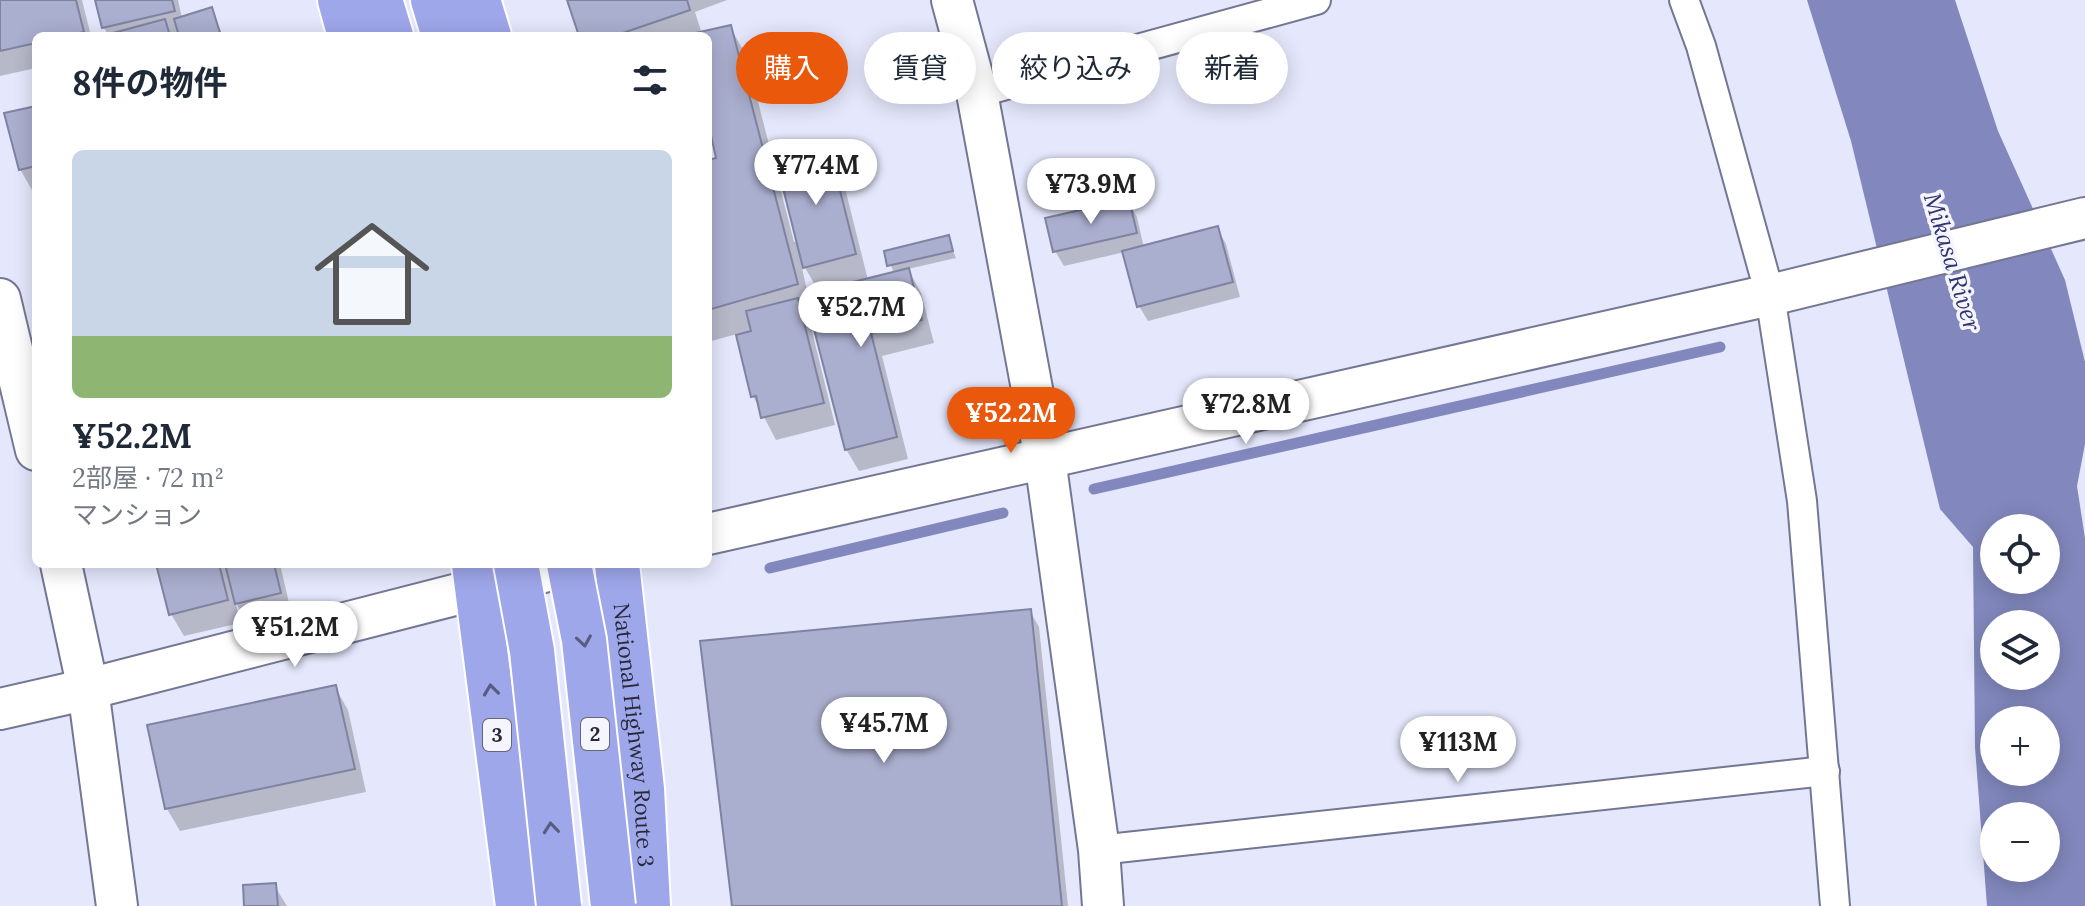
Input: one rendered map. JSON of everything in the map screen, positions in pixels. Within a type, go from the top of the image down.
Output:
[{"type":"highway","points":[[340,0],[349,32]]},
{"type":"highway","points":[[380,0],[390,32]]},
{"type":"highway","points":[[433,0],[443,32]]},
{"type":"highway","points":[[478,0],[488,32]]},
{"type":"highway","points":[[517,568],[532,651],[559,906]]},
{"type":"highway","name":"2","points":[[570,568],[584,640],[613,906]]},
{"type":"highway","name":"National Highway Route 3","points":[[617,568],[642,789],[648,906]]},
{"type":"highway","name":"3","points":[[476,576],[518,906]]},
{"type":"street","points":[[952,0],[977,93],[1045,459],[1099,850],[1103,906]]},
{"type":"street","points":[[977,93],[1316,0]]},
{"type":"street","points":[[1684,0],[1701,46],[1770,295],[1802,501],[1835,906]]},
{"type":"street","points":[[712,533],[1770,295],[2085,218]]},
{"type":"street","points":[[0,299],[32,433]]},
{"type":"street","points":[[62,568],[88,689],[117,906]]},
{"type":"street","points":[[0,709],[88,689],[476,576],[542,568]]},
{"type":"street","points":[[1099,850],[1825,771]]},
{"type":"water","name":"Mikasa River","points":[[1807,0],[1955,0],[1998,131],[2065,280],[2085,362],[2085,444],[2077,486],[2085,538],[2085,906],[1987,906],[1985,882],[2060,882],[2060,802],[1980,802],[1980,813],[1975,747],[1973,547],[1940,509],[1851,141]]},
{"type":"building","points":[[0,0],[76,0],[84,32],[32,32],[32,44],[0,51]]},
{"type":"building","points":[[95,0],[172,0],[175,11],[102,28]]},
{"type":"building","points":[[567,0],[687,0],[690,10],[626,32],[578,32]]},
{"type":"building","points":[[212,7],[220,32],[178,32],[174,19]]},
{"type":"building","points":[[165,19],[169,32],[117,32]]},
{"type":"building","points":[[731,25],[736,44],[736,104],[751,104],[798,284],[712,309],[712,159],[716,158],[712,140],[712,32],[700,32]]},
{"type":"building","points":[[32,107],[32,167],[19,170],[4,113]]},
{"type":"building","points":[[829,147],[856,254],[803,268],[776,160]]},
{"type":"building","points":[[1129,199],[1137,233],[1053,252],[1045,218]]},
{"type":"building","points":[[1218,226],[1233,282],[1137,307],[1122,251]]},
{"type":"building","points":[[949,235],[953,251],[887,266],[884,251]]},
{"type":"building","points":[[909,268],[922,320],[871,333],[897,437],[845,450],[805,294]]},
{"type":"building","points":[[798,298],[824,403],[761,418],[756,396],[751,397],[736,335],[751,331],[746,311]]},
{"type":"building","points":[[157,568],[220,568],[228,600],[169,615]]},
{"type":"building","points":[[226,568],[275,568],[281,593],[235,604]]},
{"type":"building","points":[[1031,609],[1062,906],[732,906],[700,641]]},
{"type":"building","points":[[336,685],[355,769],[165,809],[147,725]]},
{"type":"building","points":[[276,883],[278,906],[244,906],[243,885]]},
{"type":"waterway","points":[[1094,489],[1720,347]]},
{"type":"waterway","points":[[770,568],[1003,513]]}]
